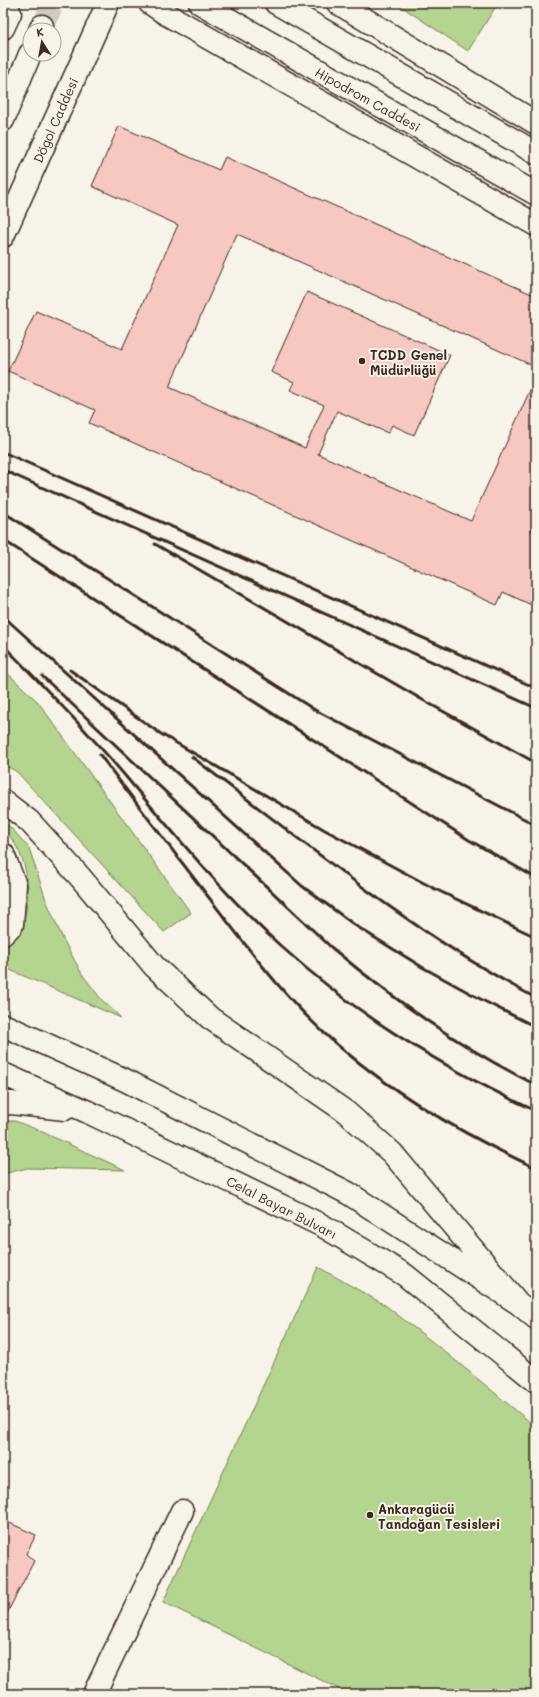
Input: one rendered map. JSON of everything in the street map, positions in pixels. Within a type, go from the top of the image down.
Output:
[{"type":"main road","name":"Dögol Caddesi","points":[[3,236],[108,3]]},
{"type":"main road","points":[[150,3],[175,19],[536,225]]},
{"type":"main road","name":"Hipodrom Caddesi","points":[[200,3],[536,194]]},
{"type":"main road","points":[[276,3],[536,153]]},
{"type":"main road","points":[[338,3],[536,123]]},
{"type":"main road","points":[[3,120],[27,62]]},
{"type":"main road","points":[[3,801],[29,821],[81,878],[154,966],[210,1018],[346,1112],[392,1153],[518,1303]]},
{"type":"main road","points":[[3,854],[15,884],[12,926],[3,934]]},
{"type":"main road","points":[[3,1025],[125,1080],[348,1193],[518,1303],[536,1318]]},
{"type":"main road","name":"Celal Bayar Bulvarı","points":[[3,1074],[88,1112],[316,1222],[405,1275],[536,1381]]},
{"type":"main road","points":[[3,1104],[11,1103],[88,1112]]},
{"type":"main road","points":[[94,1694],[182,1511]]},
{"type":"green space","points":[[396,3],[498,3],[468,51]]},
{"type":"green space","points":[[3,669],[38,702],[191,913],[164,932],[17,772],[3,764]]},
{"type":"green space","points":[[3,821],[29,848],[46,900],[63,939],[82,974],[101,999],[121,1018],[3,967],[3,950],[14,937],[22,922],[27,906],[28,889],[26,872],[21,856],[13,841],[3,828]]},
{"type":"green space","points":[[3,1121],[15,1121],[38,1130],[125,1170],[27,1168],[3,1174]]},
{"type":"green space","name":"Ankaragücü Tandoğan Tesisleri","points":[[318,1267],[385,1305],[444,1351],[536,1427],[536,1694],[349,1694],[163,1602]]},
{"type":"building","name":"TCDD Genel Müdürlüğü","points":[[119,126],[219,170],[225,157],[536,296],[536,367],[237,234],[169,387],[305,448],[324,405],[290,390],[294,382],[271,372],[307,292],[450,355],[414,435],[392,425],[388,433],[337,411],[318,454],[471,521],[536,377],[536,519],[531,531],[536,534],[536,607],[503,592],[497,605],[89,423],[95,410],[8,371],[36,311],[122,349],[178,225],[92,186]]},
{"type":"building","points":[[3,1520],[36,1535],[26,1554],[34,1561],[3,1621]]},
{"type":"tunnel","points":[[44,22],[54,3]]},
{"type":"railway","points":[[3,452],[536,688]]},
{"type":"railway","points":[[3,470],[536,708]]},
{"type":"railway","points":[[3,512],[315,710],[536,825]]},
{"type":"railway","points":[[3,540],[469,840],[536,878]]},
{"type":"railway","points":[[155,544],[421,699],[536,763]]},
{"type":"railway","points":[[3,616],[302,886],[356,926],[422,967],[536,1027]]},
{"type":"railway","points":[[3,645],[88,734],[225,891],[283,948],[341,996],[404,1039],[436,1059],[502,1095],[536,1111]]},
{"type":"railway","points":[[70,670],[161,734],[325,830],[435,889],[536,937]]},
{"type":"railway","points":[[42,676],[332,948],[356,968],[405,1005],[455,1039],[536,1085]]},
{"type":"railway","points":[[100,755],[271,977],[322,1031],[363,1066],[410,1100],[484,1143],[536,1168]]},
{"type":"railway","points":[[192,757],[359,885],[446,945],[536,998]]},
{"type":"place","name":"TCDD Genel Müdürlüğü","points":[[362,361]]},
{"type":"place","name":"Ankaragücü Tandoğan Tesisleri","points":[[370,1515]]}]
